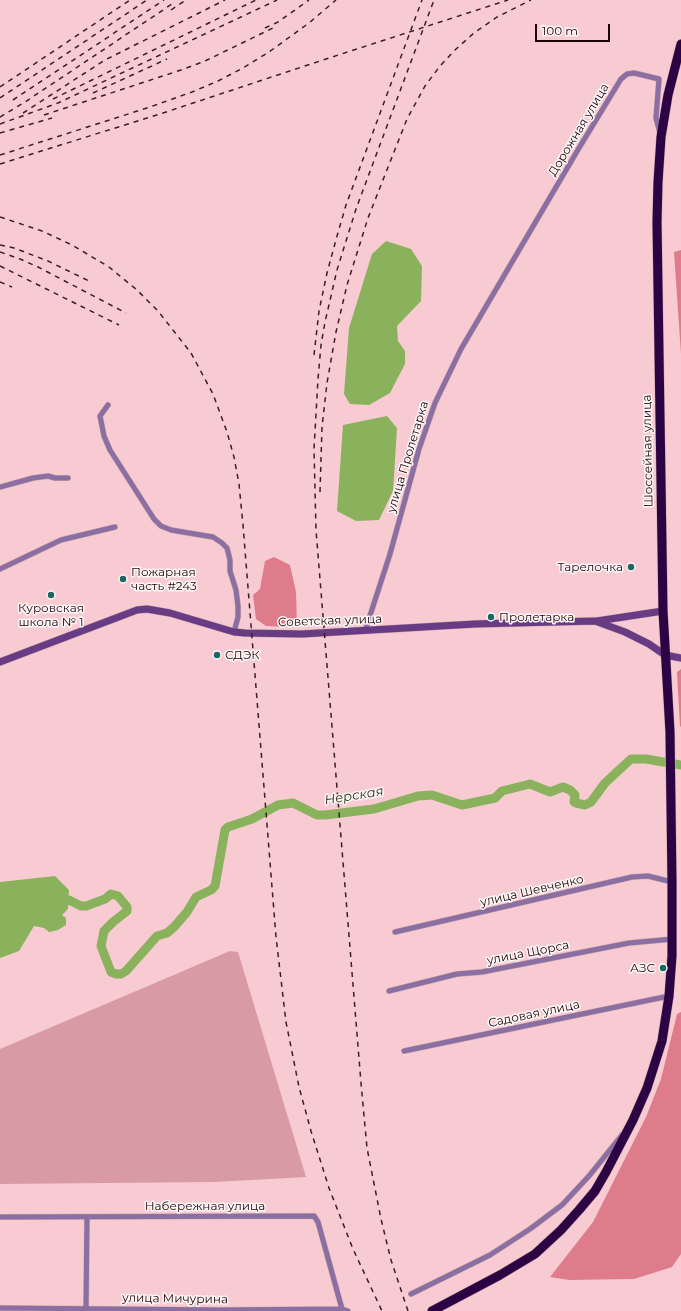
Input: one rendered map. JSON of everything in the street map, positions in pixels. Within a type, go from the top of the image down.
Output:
[{"type":"highway","name":"Шоссейная улица","points":[[432,1311],[500,1275],[535,1254],[561,1230],[595,1190],[634,1120],[649,1082],[662,1041],[669,996],[673,939],[670,732],[663,611],[656,222],[661,137],[668,94],[681,44]]},
{"type":"street","name":"Дорожная улица","points":[[504,277],[578,148],[621,79],[627,74],[634,73],[659,78],[656,118],[661,137]]},
{"type":"street","name":"улица Пролетарка","points":[[365,631],[390,554],[419,449],[435,403],[461,349],[504,277]]},
{"type":"street","points":[[108,405],[100,416],[104,436],[110,450],[154,519],[161,526],[171,530],[213,537],[227,548],[230,560],[230,571],[236,590],[238,606],[238,617],[234,632]]},
{"type":"street","points":[[0,487],[33,478],[48,476],[55,478],[68,478]]},
{"type":"street","points":[[0,569],[61,540],[115,527]]},
{"type":"street","name":"Советская улица","points":[[0,662],[137,610],[147,609],[170,613],[234,632],[302,634],[475,624],[595,621],[625,632],[665,654],[681,658]]},
{"type":"street","points":[[595,621],[663,611]]},
{"type":"street","name":"улица Шевченко","points":[[395,932],[636,877],[648,876],[672,882]]},
{"type":"street","name":"улица Щорса","points":[[389,992],[457,974],[482,972],[629,943],[673,939]]},
{"type":"street","name":"Садовая улица","points":[[404,1051],[669,996]]},
{"type":"street","points":[[411,1294],[490,1255],[530,1229],[562,1205],[589,1176],[634,1120]]},
{"type":"street","points":[[86,1309],[87,1216]]},
{"type":"street","name":"Набережная улица","points":[[0,1217],[314,1216],[318,1222],[342,1309]]},
{"type":"street","name":"улица Мичурина","points":[[0,1308],[219,1310],[342,1309],[348,1311]]},
{"type":"shaded area","points":[[386,241],[411,249],[422,266],[421,301],[397,326],[398,341],[405,351],[405,364],[390,393],[369,405],[350,404],[344,394],[349,328],[372,254]]},
{"type":"shaded area","points":[[681,250],[681,354],[674,252]]},
{"type":"shaded area","points":[[387,416],[397,428],[393,491],[379,520],[356,521],[337,511],[343,425]]},
{"type":"shaded area","points":[[274,557],[290,565],[296,592],[297,625],[287,627],[266,626],[256,619],[253,595],[260,589],[265,561]]},
{"type":"shaded area","points":[[681,669],[681,727],[677,672]]},
{"type":"shaded area","points":[[55,876],[69,890],[68,909],[62,915],[66,918],[66,925],[58,930],[49,932],[44,928],[34,926],[19,951],[0,958],[0,882]]},
{"type":"shaded area","points":[[230,951],[238,952],[306,1177],[214,1182],[0,1184],[0,1049]]},
{"type":"shaded area","points":[[681,1012],[681,1254],[672,1267],[634,1279],[569,1280],[550,1277],[593,1222],[646,1117],[661,1079],[677,1014]]},
{"type":"waterway","name":"Нерская","points":[[57,904],[69,900],[81,906],[86,906],[105,899],[111,894],[118,896],[127,907],[127,911],[104,931],[101,946],[111,972],[121,974],[126,971],[157,936],[167,933],[174,927],[187,912],[196,897],[211,890],[215,886],[225,830],[228,827],[252,819],[278,805],[293,803],[317,815],[374,809],[418,796],[432,795],[462,805],[495,798],[502,791],[530,784],[550,792],[563,787],[570,790],[575,795],[574,802],[585,805],[591,802],[605,783],[631,759],[646,759],[681,765]]},
{"type":"railway","points":[[0,87],[130,0]]},
{"type":"railway","points":[[0,98],[147,0]]},
{"type":"railway","points":[[13,100],[164,0]]},
{"type":"railway","points":[[171,10],[186,0]]},
{"type":"railway","points":[[23,113],[105,60],[225,0]]},
{"type":"railway","points":[[53,99],[256,0]]},
{"type":"railway","points":[[0,124],[58,103],[277,0]]},
{"type":"railway","points":[[265,28],[278,22],[309,0]]},
{"type":"railway","points":[[0,155],[150,107],[218,81],[269,52],[309,23],[336,0]]},
{"type":"railway","points":[[314,355],[319,311],[327,273],[346,205],[422,0]]},
{"type":"railway","points":[[408,1311],[391,1260],[367,1148],[316,530],[314,449],[321,345],[337,270],[356,209],[434,0]]},
{"type":"railway","points":[[0,164],[163,113],[508,0]]},
{"type":"railway","points":[[320,492],[322,427],[327,383],[336,332],[347,285],[368,218],[407,119],[425,86],[440,66],[455,50],[474,33],[497,17],[531,0]]},
{"type":"railway","points":[[0,117],[175,2]]},
{"type":"railway","points":[[44,115],[205,61],[273,28]]},
{"type":"railway","points":[[93,93],[167,59]]},
{"type":"railway","points":[[0,133],[52,118]]},
{"type":"railway","points":[[0,217],[42,231],[72,245],[109,267],[137,290],[158,311],[191,353],[213,394],[227,432],[239,484],[276,937],[286,1022],[299,1087],[329,1188],[353,1249],[382,1311]]},
{"type":"railway","points":[[0,245],[14,248],[48,261],[91,282]]},
{"type":"railway","points":[[0,252],[38,267],[126,313]]},
{"type":"railway","points":[[0,266],[119,325]]},
{"type":"railway","points":[[0,282],[12,287]]},
{"type":"place","name":"Тарелочка","points":[[631,567]]},
{"type":"place","name":"Пожарная часть #243","points":[[123,579]]},
{"type":"place","name":"Куровская школа № 1","points":[[51,595]]},
{"type":"place","name":"Пролетарка","points":[[491,617]]},
{"type":"place","name":"СДЭК","points":[[217,655]]},
{"type":"place","name":"АЗС","points":[[663,968]]}]
